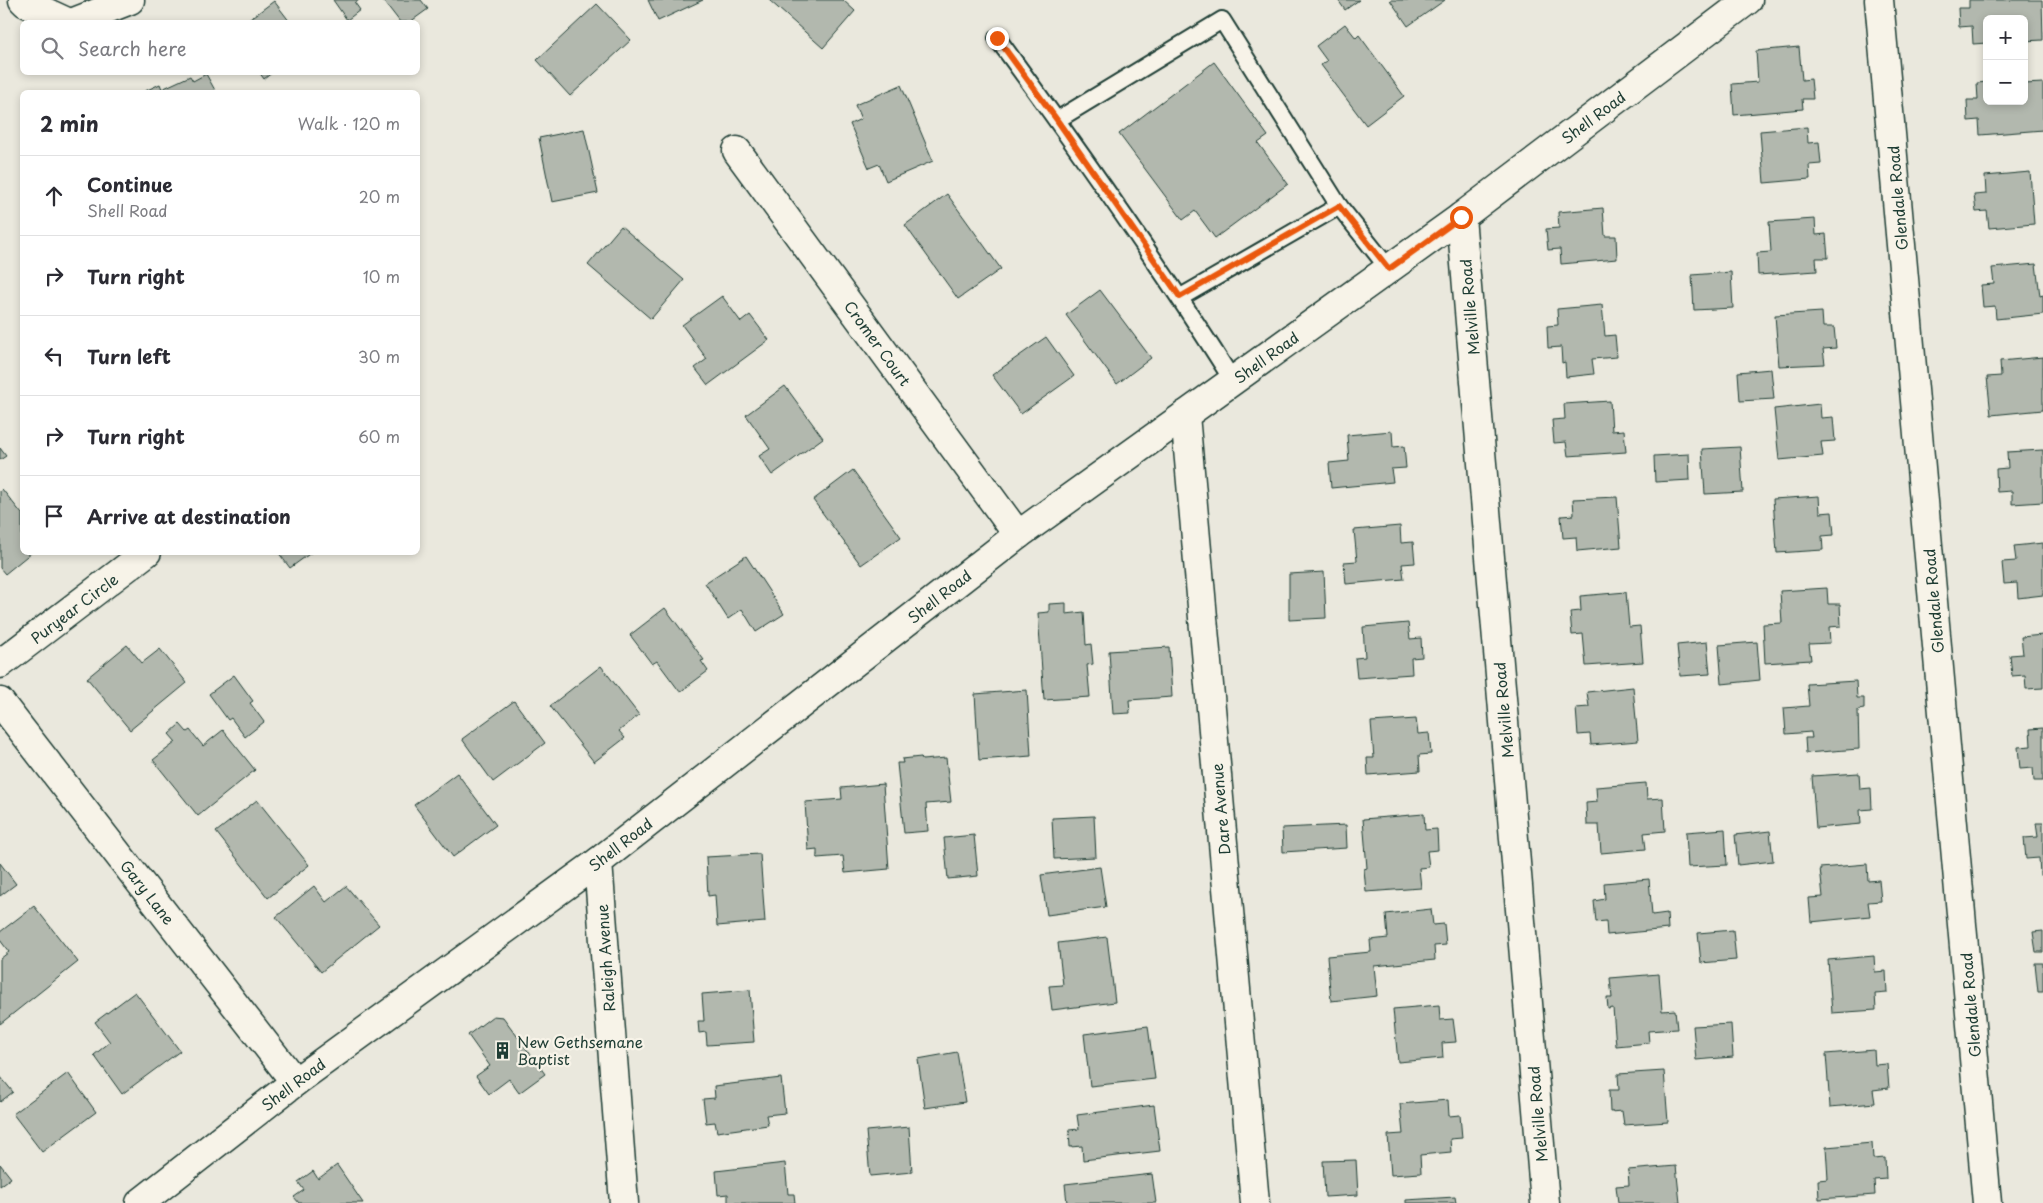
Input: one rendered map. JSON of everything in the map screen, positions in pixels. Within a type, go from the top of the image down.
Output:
[{"type":"street","points":[[23,0],[64,20]]},
{"type":"street","points":[[79,20],[130,0]]},
{"type":"street","name":"Shell Road","points":[[140,1203],[295,1082],[598,862],[1018,534],[1461,217],[1748,0]]},
{"type":"street","name":"Glendale Road","points":[[1879,0],[1987,1203]]},
{"type":"street","name":"Cromer Court","points":[[737,151],[1018,534]]},
{"type":"street","name":"Melville Road","points":[[1461,217],[1545,1203]]},
{"type":"street","name":"Dare Avenue","points":[[1185,415],[1255,1203]]},
{"type":"street","name":"Puryear Circle","points":[[0,664],[143,555]]},
{"type":"street","name":"Gary Lane","points":[[0,702],[295,1082]]},
{"type":"street","name":"Raleigh Avenue","points":[[598,862],[624,1203]]},
{"type":"lane","points":[[1057,120],[1222,20],[1339,206],[1389,269]]},
{"type":"lane","points":[[997,38],[1057,120],[1180,297],[1233,381]]},
{"type":"lane","points":[[1180,297],[1339,206]]},
{"type":"building","points":[[333,0],[359,0],[355,3],[360,10],[347,20]]},
{"type":"building","points":[[383,0],[421,0],[428,9],[413,20],[398,20]]},
{"type":"building","points":[[648,0],[703,0],[658,21]]},
{"type":"building","points":[[769,0],[843,0],[855,11],[823,48]]},
{"type":"building","points":[[1338,0],[1359,0],[1345,10]]},
{"type":"building","points":[[1390,0],[1445,0],[1408,26]]},
{"type":"building","points":[[1969,0],[2042,0],[2043,40],[2028,41],[2028,15],[1983,15],[1983,43],[1973,44],[1972,26],[1959,27],[1958,8],[1969,8]]},
{"type":"building","points":[[274,1],[288,20],[249,20]]},
{"type":"building","points":[[597,4],[631,40],[570,96],[537,60]]},
{"type":"building","points":[[1345,24],[1356,38],[1359,35],[1404,96],[1366,125],[1321,65],[1327,61],[1316,46]]},
{"type":"building","points":[[1799,47],[1802,80],[1811,79],[1813,99],[1802,99],[1803,109],[1734,115],[1732,84],[1758,82],[1756,51]]},
{"type":"building","points":[[1214,62],[1268,136],[1258,143],[1288,184],[1215,238],[1195,211],[1183,220],[1119,134]]},
{"type":"building","points":[[207,75],[215,90],[147,90],[160,84],[162,89],[190,76],[193,81]]},
{"type":"building","points":[[261,75],[269,75],[264,79]]},
{"type":"building","points":[[1983,82],[1983,105],[2028,105],[2028,84],[2043,83],[2043,130],[1980,135],[1979,120],[1968,121],[1967,100],[1978,100],[1977,83]]},
{"type":"building","points":[[901,85],[933,161],[886,181],[879,164],[869,168],[850,124],[861,119],[855,105]]},
{"type":"building","points":[[1807,127],[1808,143],[1819,142],[1821,164],[1809,165],[1810,179],[1764,183],[1760,131]]},
{"type":"building","points":[[584,129],[598,193],[552,202],[539,138]]},
{"type":"building","points":[[2030,172],[2034,224],[1989,228],[1987,211],[1976,212],[1974,195],[1986,194],[1985,176]]},
{"type":"building","points":[[947,194],[1001,269],[958,299],[905,225]]},
{"type":"building","points":[[1603,208],[1605,236],[1616,236],[1617,259],[1561,264],[1560,249],[1548,250],[1546,229],[1559,228],[1558,212]]},
{"type":"building","points":[[1815,219],[1816,235],[1826,234],[1828,258],[1816,258],[1817,271],[1758,275],[1757,253],[1771,252],[1769,222]]},
{"type":"building","points":[[621,226],[684,280],[651,319],[588,265]]},
{"type":"building","points":[[2036,264],[2040,296],[2043,295],[2043,314],[1996,319],[1995,306],[1983,307],[1981,285],[1994,284],[1992,268]]},
{"type":"building","points":[[1731,272],[1733,308],[1694,310],[1692,275]]},
{"type":"building","points":[[1100,290],[1151,358],[1117,384],[1066,315]]},
{"type":"building","points":[[722,296],[741,322],[750,315],[769,340],[708,385],[695,368],[707,359],[682,325]]},
{"type":"building","points":[[1602,305],[1605,336],[1615,335],[1617,357],[1592,359],[1594,374],[1566,377],[1565,362],[1562,363],[1561,347],[1548,348],[1547,326],[1558,325],[1557,309]]},
{"type":"building","points":[[1822,312],[1823,327],[1834,327],[1836,348],[1823,349],[1825,364],[1779,366],[1775,315]]},
{"type":"building","points":[[1046,337],[1074,376],[1021,414],[992,375]]},
{"type":"building","points":[[2043,357],[2043,410],[1991,415],[1987,377],[2001,376],[2000,361]]},
{"type":"building","points":[[1771,369],[1774,399],[1740,401],[1738,372]]},
{"type":"building","points":[[785,386],[823,438],[772,475],[759,456],[770,449],[746,415]]},
{"type":"building","points":[[1610,401],[1612,431],[1624,430],[1626,452],[1568,456],[1566,442],[1554,443],[1552,420],[1565,419],[1564,404]]},
{"type":"building","points":[[1820,404],[1821,418],[1833,417],[1835,441],[1821,442],[1823,456],[1779,460],[1774,409]]},
{"type":"building","points":[[1392,431],[1393,447],[1404,446],[1406,468],[1391,469],[1393,482],[1331,488],[1329,463],[1349,461],[1347,435]]},
{"type":"building","points":[[1740,447],[1743,492],[1705,494],[1702,449]]},
{"type":"building","points":[[0,448],[6,456],[0,460]]},
{"type":"building","points":[[2043,450],[2043,502],[2012,504],[2012,491],[1997,492],[1996,469],[2008,468],[2007,452]]},
{"type":"building","points":[[1689,454],[1690,480],[1655,482],[1654,456]]},
{"type":"building","points":[[853,470],[901,537],[861,565],[813,500]]},
{"type":"building","points":[[2,489],[20,512],[20,555],[28,555],[5,574],[0,568],[0,491]]},
{"type":"building","points":[[1819,496],[1820,513],[1832,512],[1834,535],[1822,536],[1823,550],[1777,553],[1773,499]]},
{"type":"building","points":[[1617,497],[1621,547],[1577,551],[1576,537],[1563,538],[1561,516],[1574,515],[1573,499]]},
{"type":"building","points":[[1400,526],[1401,543],[1413,542],[1415,563],[1402,564],[1404,579],[1346,584],[1344,562],[1357,561],[1354,530]]},
{"type":"building","points":[[2043,543],[2043,595],[2018,598],[2017,583],[2004,584],[2002,562],[2016,561],[2014,546]]},
{"type":"building","points":[[280,555],[308,555],[290,568]]},
{"type":"building","points":[[746,556],[784,614],[756,632],[742,609],[728,619],[705,583]]},
{"type":"building","points":[[1324,572],[1326,618],[1289,620],[1289,574]]},
{"type":"building","points":[[1827,588],[1828,604],[1840,604],[1841,626],[1829,627],[1830,643],[1809,644],[1811,660],[1765,663],[1763,624],[1782,623],[1780,591]]},
{"type":"building","points":[[1626,592],[1629,627],[1640,626],[1643,662],[1586,666],[1583,634],[1572,635],[1570,612],[1581,611],[1580,596]]},
{"type":"building","points":[[1066,603],[1066,614],[1084,612],[1086,645],[1091,644],[1093,664],[1087,665],[1090,697],[1044,700],[1038,613],[1049,612],[1049,604]]},
{"type":"building","points":[[665,608],[704,660],[701,661],[708,671],[680,692],[657,661],[652,664],[630,635]]},
{"type":"building","points":[[1408,623],[1410,639],[1421,638],[1422,657],[1411,658],[1412,674],[1357,678],[1355,658],[1365,657],[1363,627]]},
{"type":"building","points":[[2043,635],[2043,688],[2026,689],[2025,675],[2012,676],[2010,655],[2023,654],[2021,637]]},
{"type":"building","points":[[1707,642],[1710,674],[1680,676],[1677,645]]},
{"type":"building","points":[[1757,642],[1760,680],[1722,684],[1719,645]]},
{"type":"building","points":[[127,645],[142,663],[160,649],[187,683],[130,730],[87,678]]},
{"type":"building","points":[[1169,647],[1172,697],[1129,700],[1130,713],[1113,714],[1109,651]]},
{"type":"building","points":[[601,666],[639,715],[619,731],[625,738],[594,762],[550,706]]},
{"type":"building","points":[[234,675],[253,701],[250,703],[264,722],[245,737],[231,718],[228,720],[209,694]]},
{"type":"building","points":[[1856,681],[1857,698],[1864,698],[1864,709],[1858,710],[1859,749],[1806,753],[1805,738],[1812,738],[1811,732],[1786,734],[1784,708],[1809,706],[1807,684]]},
{"type":"building","points":[[1633,687],[1638,741],[1591,745],[1590,734],[1578,735],[1576,708],[1589,707],[1587,692]]},
{"type":"building","points":[[1027,690],[1031,756],[979,760],[975,694]]},
{"type":"building","points":[[514,701],[545,743],[493,782],[462,739]]},
{"type":"building","points":[[1416,719],[1418,734],[1429,733],[1431,754],[1419,755],[1420,771],[1368,775],[1367,758],[1374,758],[1371,722]]},
{"type":"building","points":[[180,724],[187,732],[190,730],[203,746],[223,730],[255,770],[198,816],[153,760],[176,742],[169,734]]},
{"type":"building","points":[[2043,728],[2043,781],[2034,781],[2033,768],[2020,769],[2018,747],[2031,746],[2030,729]]},
{"type":"building","points":[[921,757],[922,760],[946,758],[951,802],[926,804],[928,831],[904,833],[897,763],[903,763],[902,759]]},
{"type":"building","points":[[457,773],[496,825],[453,857],[414,805]]},
{"type":"building","points":[[1859,773],[1860,789],[1871,788],[1872,809],[1860,810],[1861,824],[1816,828],[1812,776]]},
{"type":"building","points":[[1646,783],[1647,799],[1663,798],[1665,831],[1644,833],[1646,849],[1601,853],[1599,825],[1587,825],[1586,803],[1597,802],[1596,787]]},
{"type":"building","points":[[883,784],[889,869],[845,873],[843,856],[817,858],[817,849],[808,850],[805,802],[842,799],[841,788]]},
{"type":"building","points":[[257,800],[309,865],[268,898],[216,832]]},
{"type":"building","points":[[1424,814],[1425,830],[1437,829],[1438,850],[1427,851],[1429,867],[1419,868],[1421,888],[1366,892],[1364,869],[1367,868],[1363,819]]},
{"type":"building","points":[[1094,816],[1096,857],[1054,859],[1052,818]]},
{"type":"building","points":[[2036,823],[2043,823],[2043,874],[2040,875],[2039,858],[2026,859],[2024,838],[2038,837]]},
{"type":"building","points":[[1346,825],[1347,848],[1283,852],[1282,828]]},
{"type":"building","points":[[1725,829],[1727,865],[1688,867],[1686,832]]},
{"type":"building","points":[[1770,831],[1773,861],[1738,865],[1735,835]]},
{"type":"building","points":[[974,835],[978,876],[948,879],[944,838]]},
{"type":"building","points":[[760,854],[765,922],[717,926],[715,895],[708,896],[706,857]]},
{"type":"building","points":[[0,863],[16,884],[0,896]]},
{"type":"building","points":[[1867,864],[1868,881],[1879,880],[1881,901],[1868,902],[1870,916],[1811,922],[1809,898],[1823,897],[1820,868]]},
{"type":"building","points":[[1100,867],[1106,907],[1047,915],[1041,875]]},
{"type":"building","points":[[1649,879],[1652,915],[1667,913],[1668,929],[1607,935],[1606,921],[1596,922],[1594,901],[1605,899],[1604,883]]},
{"type":"building","points":[[314,886],[326,902],[346,886],[379,925],[321,972],[276,917]]},
{"type":"building","points":[[34,906],[78,962],[0,1024],[0,959],[9,952],[0,940],[0,932]]},
{"type":"building","points":[[1431,909],[1433,925],[1444,924],[1446,945],[1434,946],[1435,960],[1374,966],[1377,996],[1331,1001],[1327,956],[1371,952],[1370,940],[1388,938],[1386,914]]},
{"type":"building","points":[[1733,930],[1736,960],[1701,963],[1698,933]]},
{"type":"building","points":[[2043,931],[2043,952],[2036,952],[2033,932]]},
{"type":"building","points":[[1107,937],[1115,1002],[1052,1010],[1049,986],[1063,985],[1058,943]]},
{"type":"building","points":[[1874,956],[1875,972],[1886,971],[1887,993],[1875,994],[1876,1010],[1832,1013],[1828,960]]},
{"type":"building","points":[[2035,963],[2043,963],[2043,992],[2038,992]]},
{"type":"building","points":[[1659,974],[1662,1011],[1675,1010],[1677,1029],[1648,1031],[1649,1043],[1616,1046],[1613,1008],[1608,1009],[1607,998],[1612,998],[1610,978]]},
{"type":"building","points":[[750,990],[754,1042],[707,1045],[706,1032],[699,1033],[698,1021],[704,1021],[702,994]]},
{"type":"building","points":[[135,992],[180,1051],[122,1094],[94,1055],[110,1042],[95,1022]]},
{"type":"building","points":[[1439,1005],[1440,1020],[1453,1019],[1456,1042],[1442,1043],[1443,1058],[1398,1062],[1393,1009]]},
{"type":"building","name":"New Gethsemane Baptist","points":[[493,1016],[503,1017],[545,1074],[519,1093],[509,1079],[489,1094],[476,1076],[490,1066],[468,1035]]},
{"type":"building","points":[[1731,1024],[1733,1057],[1696,1060],[1693,1026]]},
{"type":"building","points":[[1148,1026],[1155,1079],[1090,1086],[1084,1034]]},
{"type":"building","points":[[1874,1050],[1875,1065],[1887,1064],[1889,1088],[1873,1090],[1875,1103],[1830,1107],[1826,1054]]},
{"type":"building","points":[[957,1052],[965,1102],[925,1108],[918,1059]]},
{"type":"building","points":[[1664,1071],[1668,1122],[1624,1125],[1622,1111],[1610,1112],[1609,1090],[1619,1090],[1618,1074]]},
{"type":"building","points":[[68,1073],[96,1112],[42,1152],[13,1114]]},
{"type":"building","points":[[0,1076],[13,1092],[0,1102]]},
{"type":"building","points":[[781,1078],[785,1113],[766,1115],[768,1125],[717,1132],[715,1122],[706,1123],[703,1099],[715,1098],[714,1086]]},
{"type":"building","points":[[1448,1100],[1449,1116],[1460,1115],[1462,1138],[1450,1139],[1451,1152],[1420,1155],[1421,1173],[1391,1175],[1388,1135],[1403,1134],[1400,1104]]},
{"type":"building","points":[[1154,1105],[1160,1151],[1083,1160],[1082,1146],[1070,1147],[1069,1130],[1079,1129],[1077,1115]]},
{"type":"building","points":[[909,1127],[912,1172],[870,1176],[866,1131]]},
{"type":"building","points":[[1872,1143],[1873,1159],[1885,1158],[1886,1179],[1874,1180],[1875,1195],[1819,1199],[1818,1180],[1828,1179],[1826,1147]]},
{"type":"building","points":[[1356,1160],[1358,1195],[1325,1197],[1323,1161]]},
{"type":"building","points":[[785,1163],[788,1194],[794,1194],[795,1203],[728,1203],[728,1194],[718,1195],[716,1171]]},
{"type":"building","points":[[0,1164],[11,1178],[0,1186]]},
{"type":"building","points":[[337,1165],[363,1203],[299,1203],[294,1197],[304,1190],[298,1182],[313,1171],[318,1179]]},
{"type":"building","points":[[1676,1166],[1680,1203],[1618,1203],[1616,1186],[1629,1185],[1628,1170]]},
{"type":"building","points":[[1152,1174],[1156,1203],[1067,1203],[1065,1184]]},
{"type":"building","points":[[1455,1197],[1456,1203],[1406,1203],[1406,1200]]},
{"type":"place","name":"New Gethsemane Baptist","points":[[503,1050]]},
{"type":"route","points":[[997,38],[1057,120],[1180,297],[1339,206],[1389,269],[1461,217]]}]
